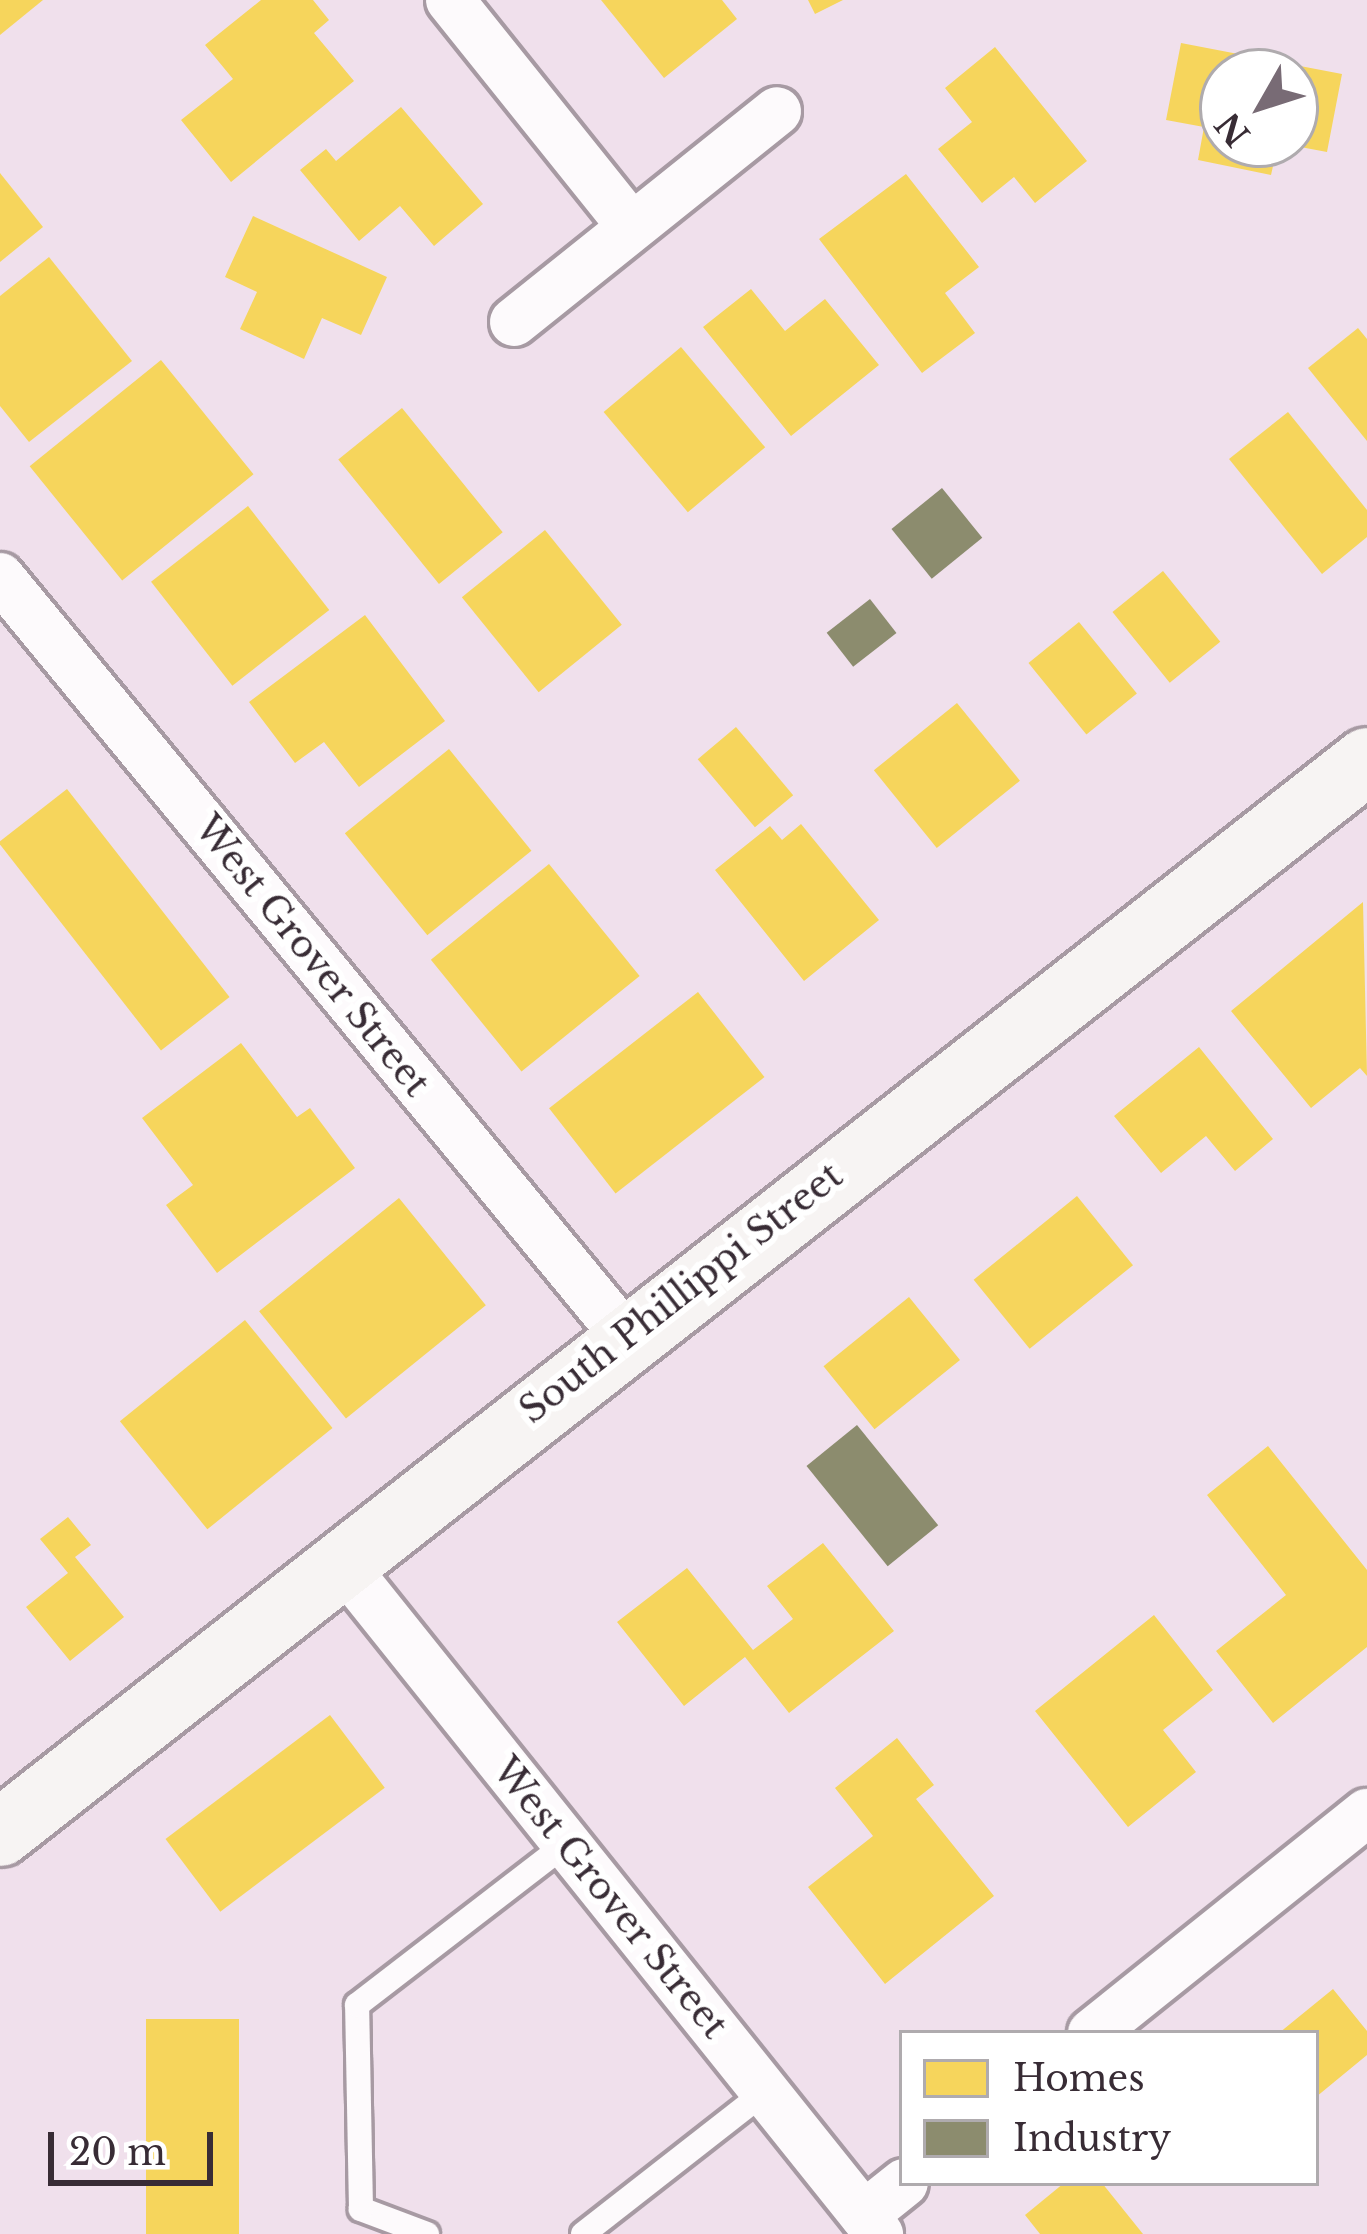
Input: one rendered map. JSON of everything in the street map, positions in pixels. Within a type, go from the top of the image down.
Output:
[{"type":"street","points":[[450,0],[630,225]]},
{"type":"street","points":[[514,322],[778,111]]},
{"type":"street","name":"West Grover Street","points":[[0,577],[625,1336]]},
{"type":"street","name":"South Phillippi Street","points":[[21,1815],[625,1336],[1367,761]]},
{"type":"street","name":"West Grover Street","points":[[341,1562],[872,2225]]},
{"type":"street","points":[[1096,2030],[1367,1813]]},
{"type":"street","points":[[872,2225],[902,2186]]},
{"type":"lane","points":[[427,2234],[361,2209],[357,2005],[566,1844]]},
{"type":"lane","points":[[583,2234],[765,2092]]},
{"type":"building: Homes","points":[[0,0],[43,0],[0,35]]},
{"type":"building: Homes","points":[[261,0],[313,0],[329,20],[314,33],[354,81],[231,182],[181,120],[233,79],[205,45]]},
{"type":"building: Homes","points":[[601,0],[722,0],[737,19],[664,78]]},
{"type":"building: Homes","points":[[808,0],[843,0],[815,14]]},
{"type":"building: Homes","points":[[1181,43],[1207,48],[1199,48],[1199,126],[1166,120]]},
{"type":"building: Homes","points":[[995,47],[1087,161],[1035,203],[1014,177],[982,203],[938,149],[972,122],[945,88]]},
{"type":"building: Homes","points":[[1319,70],[1342,74],[1327,152],[1319,150]]},
{"type":"building: Homes","points":[[401,107],[483,204],[434,246],[400,206],[359,241],[300,170],[326,149],[336,161]]},
{"type":"building: Homes","points":[[1237,168],[1273,168],[1271,175]]},
{"type":"building: Homes","points":[[0,173],[43,227],[0,262]]},
{"type":"building: Homes","points":[[906,174],[979,267],[945,293],[975,333],[922,373],[819,239]]},
{"type":"building: Homes","points":[[253,216],[387,277],[361,335],[322,318],[304,359],[240,329],[257,292],[225,277]]},
{"type":"building: Homes","points":[[49,257],[132,361],[29,442],[0,406],[0,296]]},
{"type":"building: Homes","points":[[751,289],[785,331],[825,299],[879,365],[791,436],[703,327]]},
{"type":"building: Homes","points":[[1358,328],[1367,339],[1367,441],[1308,368]]},
{"type":"building: Homes","points":[[681,347],[765,447],[688,512],[604,412]]},
{"type":"building: Homes","points":[[161,360],[254,474],[122,581],[30,466]]},
{"type":"building: Homes","points":[[402,408],[503,532],[439,584],[338,460]]},
{"type":"building: Homes","points":[[1288,412],[1367,510],[1367,537],[1322,574],[1229,459]]},
{"type":"building: Homes","points":[[248,506],[329,610],[232,686],[151,582]]},
{"type":"building: Homes","points":[[545,530],[622,625],[539,692],[462,597]]},
{"type":"building: Homes","points":[[1163,571],[1220,642],[1170,683],[1112,612]]},
{"type":"building: Homes","points":[[365,615],[445,721],[359,787],[324,742],[295,763],[249,702]]},
{"type":"building: Homes","points":[[1079,622],[1137,693],[1086,734],[1028,663]]},
{"type":"building: Homes","points":[[957,703],[1020,781],[937,848],[874,770]]},
{"type":"building: Homes","points":[[736,727],[793,795],[755,827],[698,759]]},
{"type":"building: Homes","points":[[449,749],[531,851],[427,935],[345,833]]},
{"type":"building: Homes","points":[[67,789],[230,997],[161,1051],[0,845]]},
{"type":"building: Homes","points":[[801,824],[879,920],[804,981],[715,870],[770,826],[782,840]]},
{"type":"building: Homes","points":[[549,864],[640,976],[521,1072],[431,960]]},
{"type":"building: Homes","points":[[1363,902],[1367,1076],[1360,1068],[1311,1108],[1231,1011]]},
{"type":"building: Homes","points":[[698,992],[764,1077],[616,1193],[549,1108]]},
{"type":"building: Homes","points":[[241,1043],[297,1117],[310,1108],[355,1168],[217,1273],[166,1205],[193,1185],[142,1118]]},
{"type":"building: Homes","points":[[1199,1047],[1273,1139],[1235,1171],[1206,1136],[1161,1173],[1114,1116]]},
{"type":"building: Homes","points":[[1077,1196],[1133,1265],[1030,1349],[974,1280]]},
{"type":"building: Homes","points":[[399,1198],[486,1305],[346,1419],[259,1311]]},
{"type":"building: Homes","points":[[909,1297],[960,1360],[874,1429],[824,1366]]},
{"type":"building: Homes","points":[[245,1320],[332,1428],[207,1529],[120,1421]]},
{"type":"building: Homes","points":[[1268,1446],[1367,1570],[1367,1647],[1273,1723],[1216,1651],[1286,1595],[1207,1495]]},
{"type":"building: Homes","points":[[68,1517],[91,1545],[75,1557],[124,1617],[70,1661],[26,1607],[68,1573],[40,1539]]},
{"type":"building: Homes","points":[[823,1543],[894,1631],[789,1713],[745,1657],[684,1706],[617,1622],[687,1568],[753,1650],[793,1619],[767,1586]]},
{"type":"building: Homes","points":[[1154,1615],[1213,1690],[1163,1730],[1196,1772],[1128,1827],[1035,1711]]},
{"type":"building: Homes","points":[[330,1715],[385,1788],[220,1912],[165,1839]]},
{"type":"building: Homes","points":[[897,1738],[934,1785],[916,1799],[994,1896],[885,1984],[808,1887],[873,1836],[835,1788]]},
{"type":"building: Homes","points":[[1333,1989],[1367,2031],[1367,2055],[1319,2095],[1319,2030],[1283,2030]]},
{"type":"building: Homes","points":[[146,2019],[239,2019],[239,2234],[146,2234]]},
{"type":"building: Homes","points":[[1060,2186],[1104,2186],[1143,2234],[1040,2234],[1025,2215]]},
{"type":"building: Industry","points":[[942,488],[982,538],[932,579],[891,529]]},
{"type":"building: Industry","points":[[870,599],[896,633],[853,667],[827,633]]},
{"type":"building: Industry","points":[[857,1425],[938,1525],[888,1566],[806,1466]]}]
